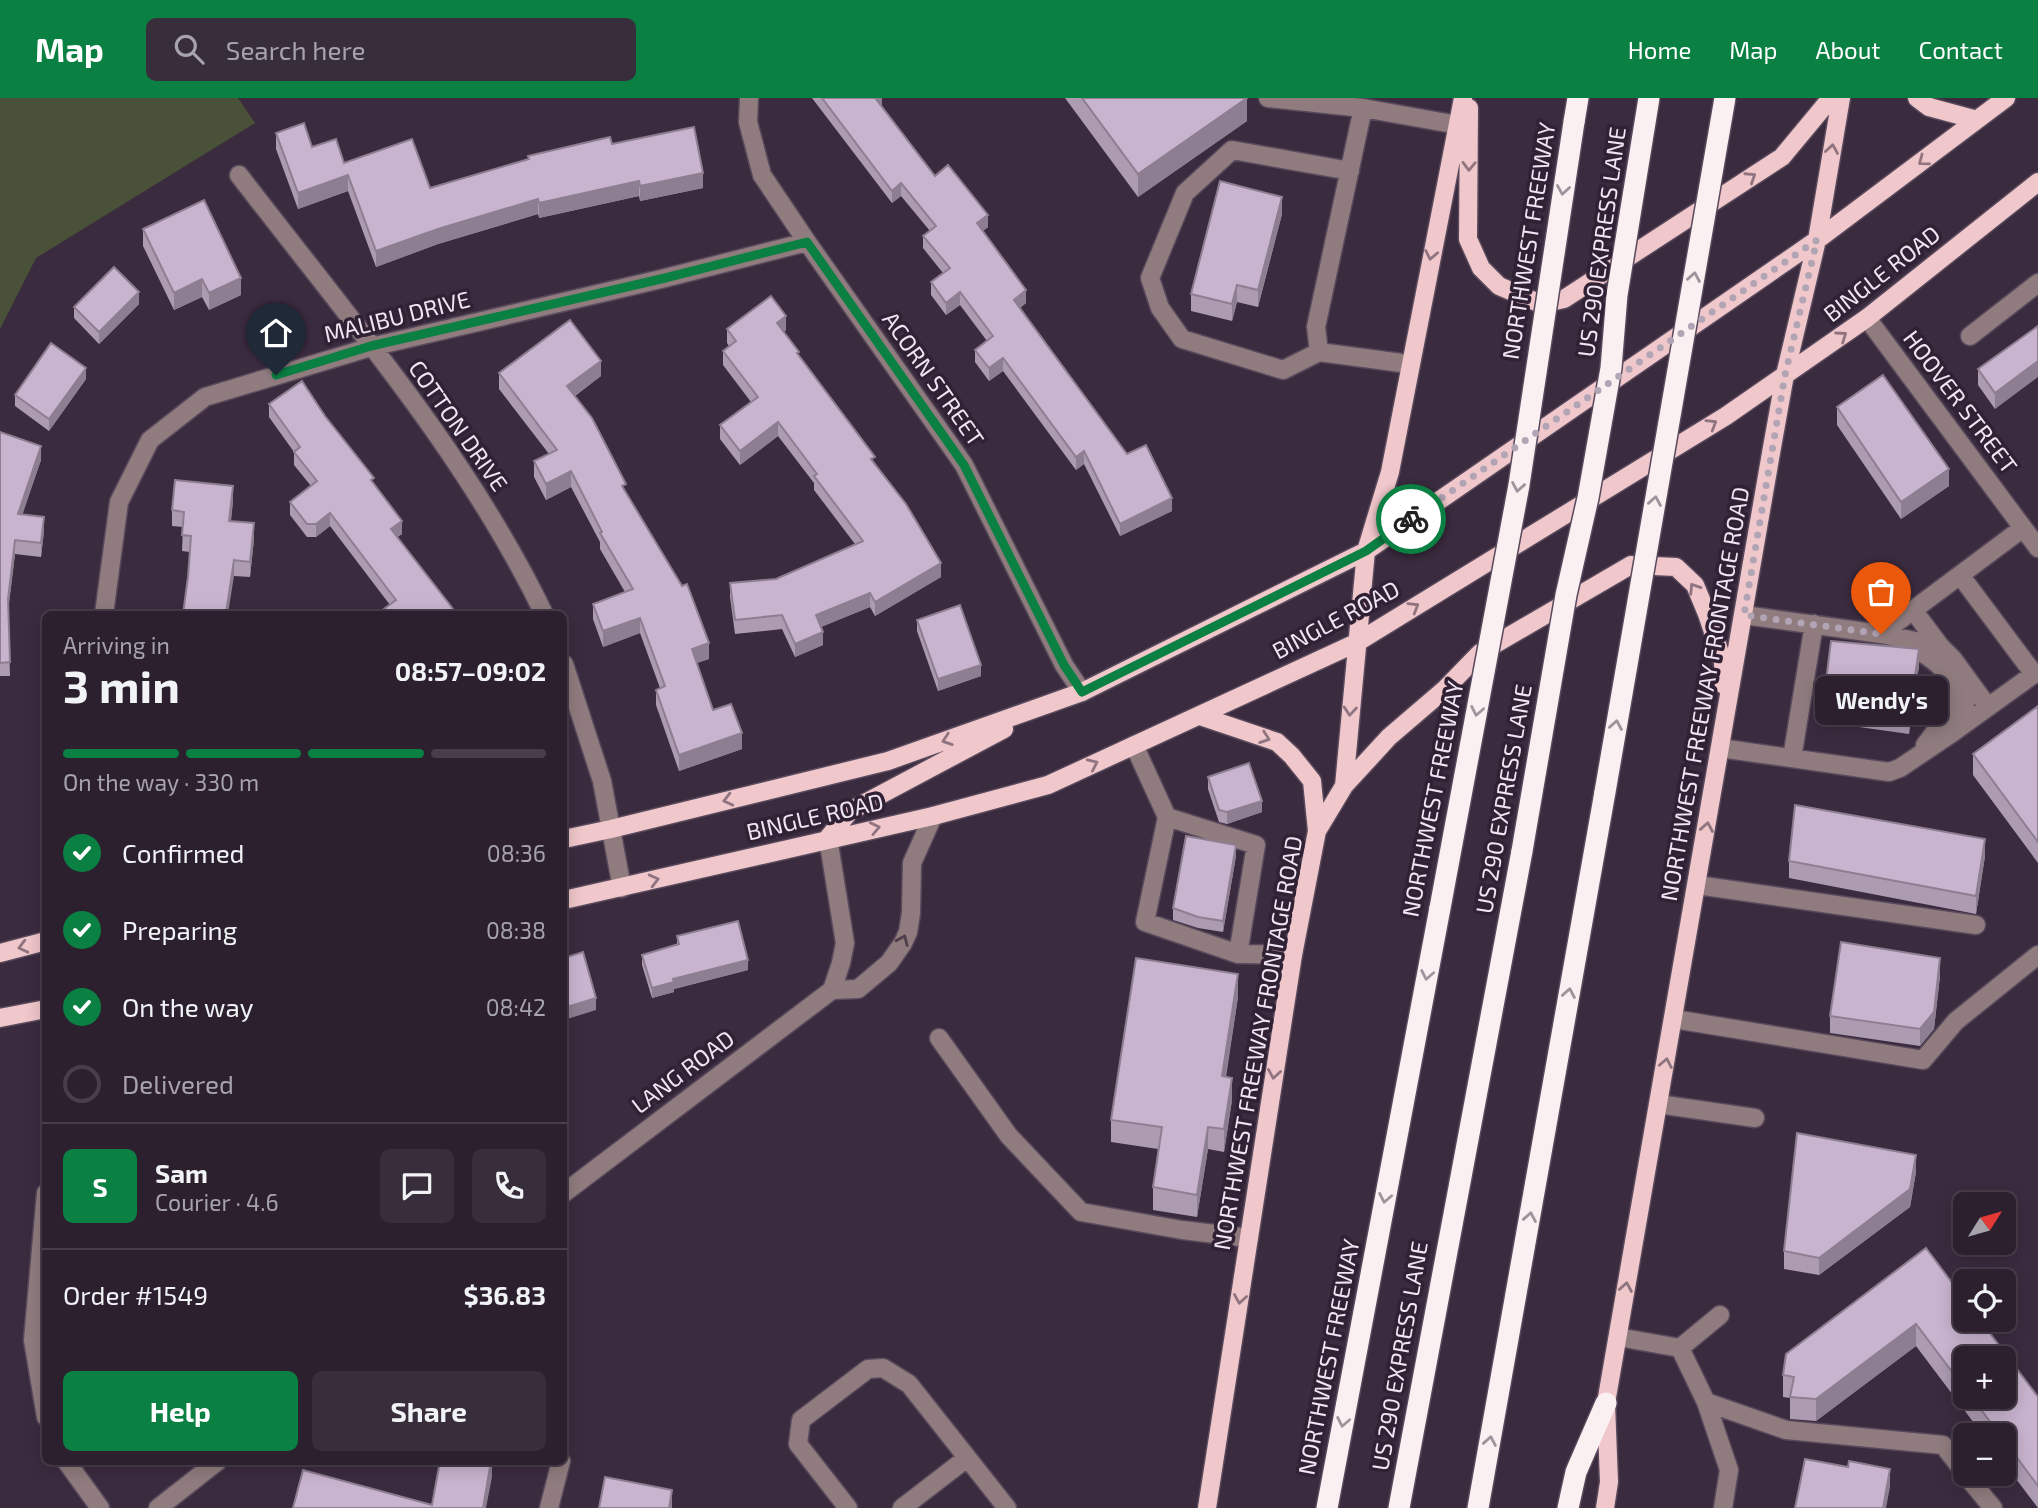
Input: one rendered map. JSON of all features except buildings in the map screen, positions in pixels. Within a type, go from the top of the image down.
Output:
[{"type":"highway","name":"NORTHWEST FREEWAY","points":[[1327,1508],[1519,485],[1578,98]]},
{"type":"highway","name":"US 290 EXPRESS LANE","points":[[1399,1508],[1522,851],[1566,595],[1588,498],[1611,368],[1617,295],[1649,98]]},
{"type":"highway","points":[[1478,1508],[1725,98]]},
{"type":"highway","points":[[1568,1508],[1576,1472],[1606,1403]]},
{"type":"main road","name":"NORTHWEST FREEWAY FRONTAGE ROAD","points":[[1207,1508],[1293,955],[1317,831],[1344,786],[1366,551],[1390,472],[1462,98]]},
{"type":"main road","points":[[1469,98],[1468,239],[1481,268],[1499,286],[1541,304],[1564,299],[1782,157],[1830,98]]},
{"type":"main road","name":"NORTHWEST FREEWAY FRONTAGE ROAD","points":[[1605,1508],[1609,1482],[1606,1403],[1785,375],[1817,240],[1841,98]]},
{"type":"main road","points":[[1917,98],[1929,107],[1977,120]]},
{"type":"main road","name":"BINGLE ROAD","points":[[567,838],[888,761],[1053,703],[1082,692],[1366,551],[1817,240],[2006,98]]},
{"type":"main road","name":"BINGLE ROAD","points":[[567,900],[828,838],[933,816],[1048,785],[1356,643],[1726,416],[1867,318],[2038,181]]},
{"type":"main road","points":[[1344,786],[1389,737],[1480,653],[1631,565],[1676,567],[1695,585],[1723,662],[1725,724]]},
{"type":"main road","points":[[828,838],[850,811],[861,804],[1053,703]]},
{"type":"main road","points":[[1200,716],[1276,742],[1292,756],[1312,781],[1317,831]]},
{"type":"main road","points":[[0,953],[42,942]]},
{"type":"main road","points":[[0,1018],[42,1010]]},
{"type":"street","name":"ACORN STREET","points":[[749,98],[748,122],[762,175],[964,465],[1064,665],[1082,692]]},
{"type":"street","points":[[1268,98],[1363,108],[1458,125]]},
{"type":"street","points":[[1319,352],[1317,327],[1363,108]]},
{"type":"street","points":[[1350,171],[1233,150],[1185,193],[1150,278],[1160,308],[1182,339],[1283,370],[1319,352],[1409,364]]},
{"type":"street","name":"COTTON DRIVE","points":[[239,175],[468,477],[521,566],[543,611]]},
{"type":"street","name":"MALIBU DRIVE","points":[[104,611],[119,502],[150,440],[205,397],[371,346],[661,279],[807,242]]},
{"type":"street","points":[[1970,336],[2038,283]]},
{"type":"street","name":"HOOVER STREET","points":[[1867,318],[2038,548]]},
{"type":"street","points":[[1887,635],[1913,610],[2024,528]]},
{"type":"street","points":[[1720,748],[1889,772],[1914,759],[2034,674],[1960,575]]},
{"type":"street","points":[[1913,610],[1988,707]]},
{"type":"street","points":[[1744,615],[1887,635],[1940,646]]},
{"type":"street","points":[[1792,758],[1814,624]]},
{"type":"street","points":[[1887,635],[1934,659],[1952,681],[1954,691],[1947,714],[1914,759]]},
{"type":"street","points":[[567,673],[602,782],[622,888]]},
{"type":"street","points":[[1952,733],[1965,708],[1968,691],[1965,676]]},
{"type":"street","points":[[1134,745],[1167,817],[1145,922],[1238,954],[1293,955]]},
{"type":"street","name":"LANG ROAD","points":[[567,1191],[832,990],[858,989],[889,963],[903,943],[911,913],[912,863],[933,816]]},
{"type":"street","points":[[1167,817],[1256,845],[1238,954]]},
{"type":"street","points":[[828,838],[845,943],[832,990]]},
{"type":"street","points":[[1697,885],[1976,925]]},
{"type":"street","points":[[1674,1020],[1923,1060],[1956,1021],[2038,955]]},
{"type":"street","points":[[939,1038],[1009,1136],[1081,1212],[1182,1230],[1249,1238]]},
{"type":"street","points":[[1658,1104],[1755,1118]]},
{"type":"street","points":[[42,1238],[33,1340],[42,1393]]},
{"type":"street","points":[[1680,1348],[1720,1315]]},
{"type":"street","points":[[1618,1336],[1680,1348]]},
{"type":"street","points":[[1680,1348],[1706,1402],[1729,1470],[1723,1508]]},
{"type":"street","points":[[848,1508],[798,1444],[802,1420],[868,1369],[883,1368],[909,1384],[1007,1508]]},
{"type":"street","points":[[1706,1402],[1786,1430],[1943,1445],[1953,1458]]},
{"type":"street","points":[[902,1508],[967,1458]]},
{"type":"street","points":[[69,1465],[100,1508]]},
{"type":"street","points":[[158,1508],[213,1465]]},
{"type":"street","points":[[549,1508],[560,1465]]},
{"type":"street","points":[[1975,1486],[1993,1508]]},
{"type":"green space","points":[[0,98],[238,98],[255,123],[36,258],[0,329]]},
{"type":"way so far","points":[[1411,519],[1817,240],[1785,375],[1744,615],[1881,634]]},
{"type":"place","name":"Wendy's","points":[[1881,634]]},
{"type":"route","points":[[276,375],[371,346],[661,279],[807,242],[964,465],[1064,665],[1082,692],[1366,551],[1411,519]]}]
